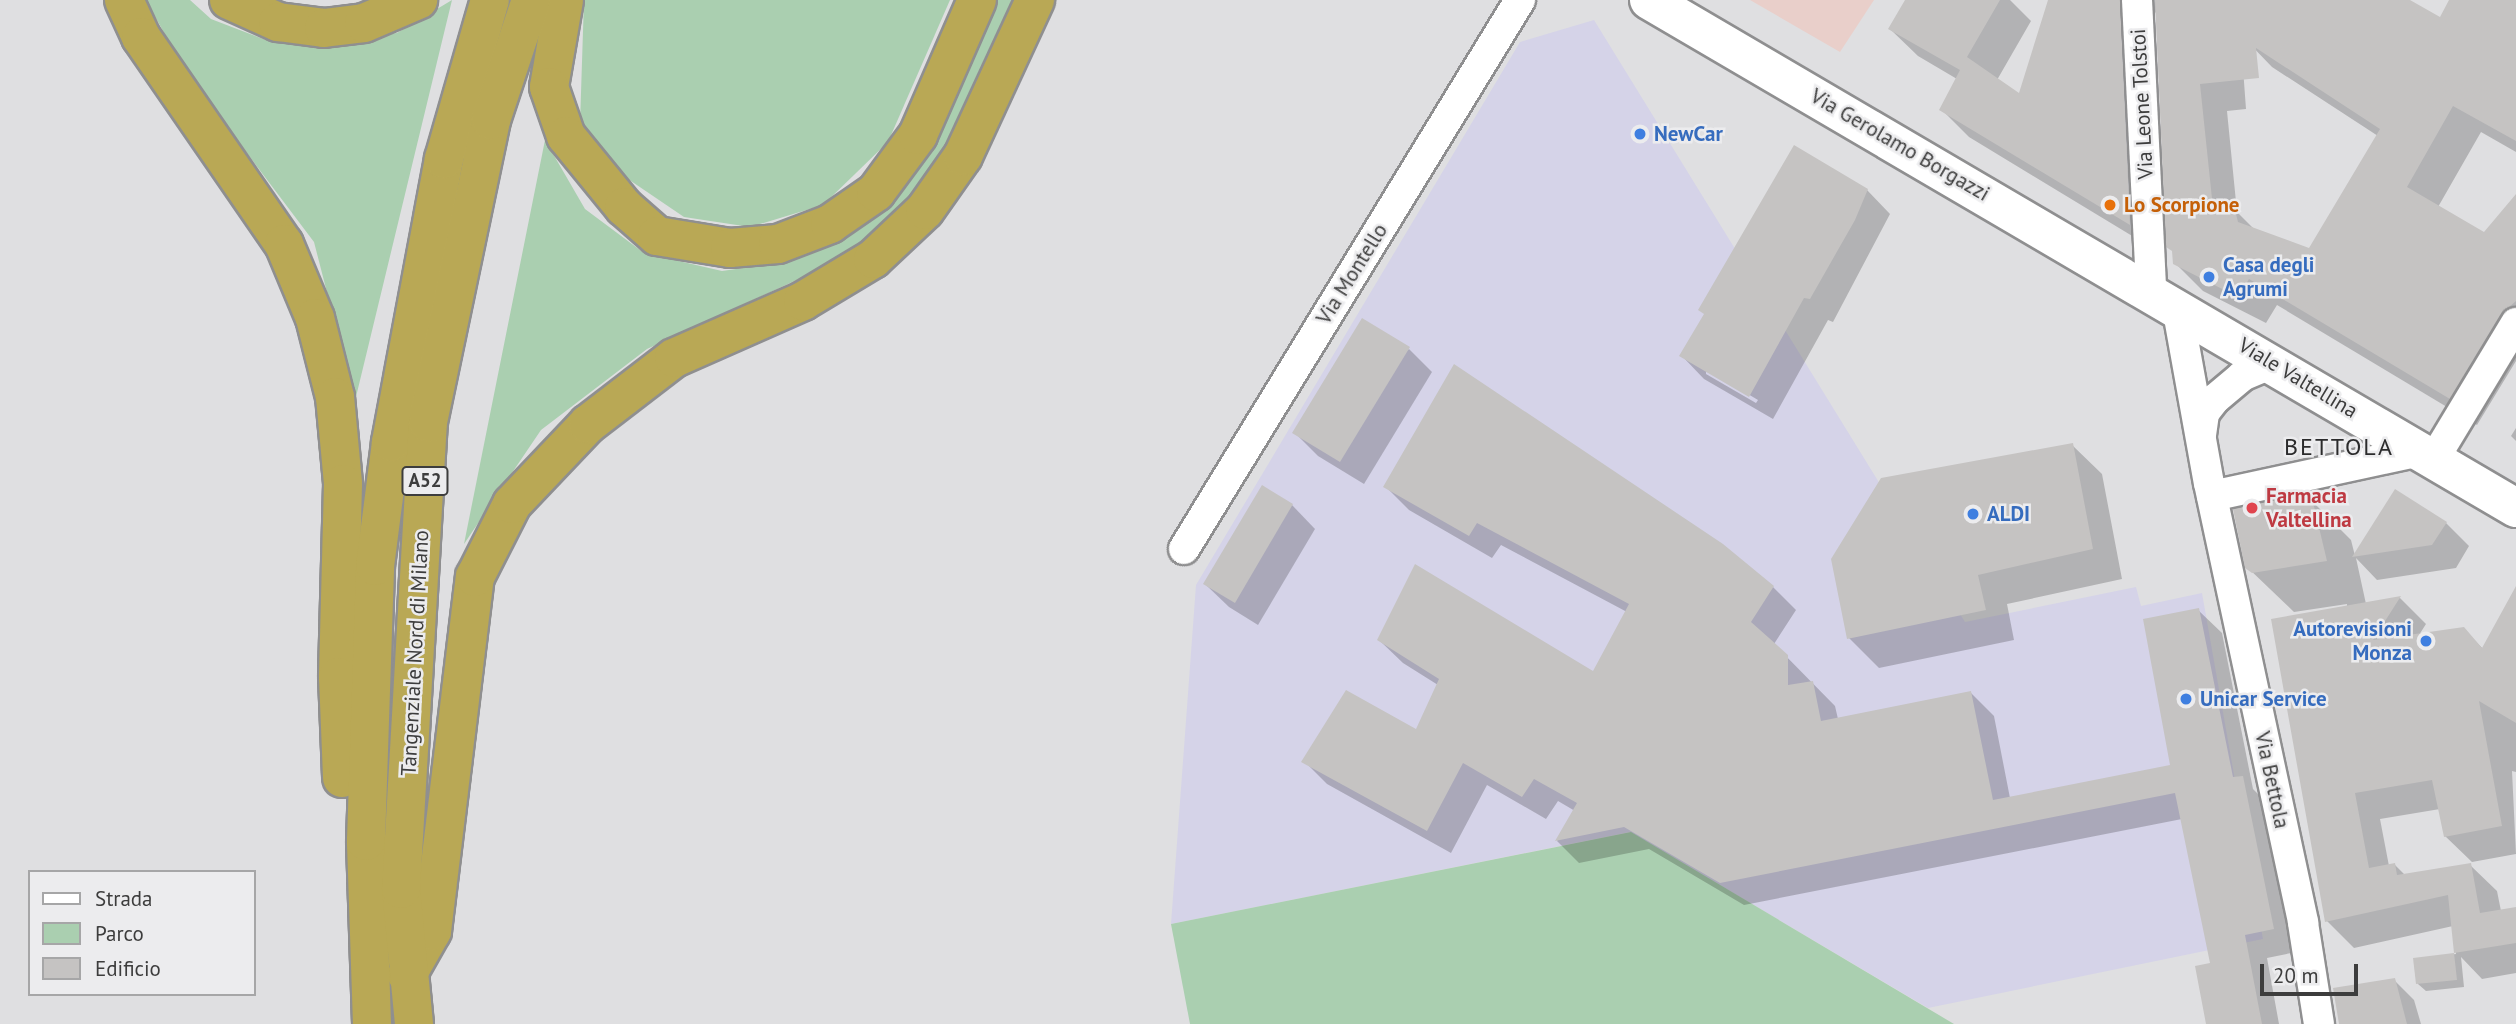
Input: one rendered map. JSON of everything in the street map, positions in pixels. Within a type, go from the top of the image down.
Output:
[{"type":"highway","points":[[124,0],[141,37],[284,244],[315,318],[335,397],[343,484],[338,677],[342,776],[367,897]]},
{"type":"highway","points":[[229,0],[278,22],[324,28],[364,23],[418,0]]},
{"type":"highway","name":"Tangenziale Nord di Milano","points":[[372,1024],[367,897],[367,702],[375,566],[391,442],[444,159],[490,0]]},
{"type":"highway","name":"Tangenziale Nord di Milano","points":[[414,1024],[401,890],[428,422],[491,120],[531,0]]},
{"type":"highway","points":[[564,0],[549,87],[566,136],[624,207],[657,236],[730,248],[778,244],[830,224],[876,191],[918,135],[977,0]]},
{"type":"highway","points":[[408,975],[432,931],[475,577],[512,504],[588,424],[674,358],[803,302],[873,259],[925,210],[963,156],[1035,0]]},
{"type":"main road","name":"Via Gerolamo Borgazzi","points":[[1649,0],[2164,298]]},
{"type":"main road","name":"Viale Valtellina","points":[[2164,298],[2516,508]]},
{"type":"street","name":"Via Montello","points":[[1184,549],[1520,0]]},
{"type":"street","name":"Via Leone Tolstoi","points":[[2137,0],[2164,298]]},
{"type":"street","name":"Via Bettola","points":[[2164,298],[2212,496],[2303,923],[2319,1024]]},
{"type":"street","points":[[2212,496],[2428,455],[2516,323]]},
{"type":"street","name":"Via Bettola","points":[[2200,440],[2204,413],[2214,400],[2242,376],[2272,363]]},
{"type":"shaded area","points":[[1750,0],[1874,0],[1840,52]]},
{"type":"shaded area","points":[[1594,20],[1965,622],[2136,587],[2141,606],[2202,593],[2263,939],[1928,1008],[1630,832],[1171,924],[1196,585],[1520,42]]},
{"type":"green space","points":[[146,0],[190,0],[211,19],[266,40],[340,40],[397,33],[452,0],[355,401],[314,242],[185,71]]},
{"type":"green space","points":[[584,0],[950,0],[888,142],[823,205],[750,227],[684,217],[628,179],[580,124]]},
{"type":"green space","points":[[995,0],[1015,0],[929,185],[868,247],[647,349],[541,430],[464,544],[545,140],[585,209],[644,253],[722,271],[785,262],[854,232],[915,167]]},
{"type":"green space","points":[[1631,832],[1954,1024],[1190,1024],[1171,924]]},
{"type":"building","points":[[1905,0],[2000,0],[1967,57],[2019,93],[2048,0],[2120,0],[2130,225],[1939,110],[1960,70],[1888,29]]},
{"type":"building","points":[[2155,0],[2410,0],[2440,17],[2449,0],[2516,0],[2516,141],[2453,106],[2407,187],[2484,232],[2516,194],[2516,301],[2501,314],[2450,399],[2249,279],[2238,297],[2173,264],[2172,251],[2166,247]],"holes":[[[2256,48],[2380,129],[2309,248],[2238,222],[2234,206],[2213,208],[2200,84],[2259,78]]]},
{"type":"building","points":[[1794,145],[1868,189],[1855,220],[1810,299],[1804,298],[1749,397],[1679,356],[1704,314],[1698,310]]},
{"type":"building","points":[[1362,318],[1410,347],[1340,462],[1292,433]]},
{"type":"building","points":[[1454,364],[1723,544],[1774,586],[1751,622],[1788,655],[1788,685],[1813,681],[1821,721],[1971,691],[1993,800],[2170,765],[2143,619],[2199,608],[2233,777],[2243,776],[2274,929],[2245,935],[2262,1024],[2206,1024],[2195,966],[2210,963],[2175,793],[1720,883],[1624,827],[1555,841],[1577,803],[1534,779],[1522,797],[1463,763],[1427,831],[1301,762],[1346,690],[1416,729],[1439,679],[1377,640],[1415,564],[1593,671],[1629,604],[1477,523],[1469,536],[1383,487]]},
{"type":"building","name":"ALDI","points":[[2073,443],[2093,549],[1978,575],[1986,610],[1847,639],[1831,559],[1881,478]]},
{"type":"building","points":[[1262,485],[1293,504],[1235,603],[1203,584]]},
{"type":"building","points":[[2395,489],[2447,522],[2432,545],[2352,557]]},
{"type":"building","points":[[2302,494],[2312,498],[2327,561],[2252,573],[2245,568],[2233,509]]},
{"type":"building","points":[[2516,586],[2516,723],[2479,701],[2502,826],[2444,837],[2432,780],[2355,793],[2369,868],[2395,863],[2397,875],[2471,863],[2480,913],[2516,907],[2516,943],[2454,953],[2448,895],[2325,922],[2271,619],[2401,596],[2373,640],[2464,627],[2482,648]]},
{"type":"building","points":[[2454,953],[2457,980],[2416,984],[2413,958]]},
{"type":"building","points":[[2395,978],[2407,1024],[2339,1024],[2333,988]]},
{"type":"place","name":"NewCar","points":[[1640,134]]},
{"type":"place","name":"Lo Scorpione","points":[[2110,205]]},
{"type":"place","name":"Casa degli Agrumi","points":[[2209,277]]},
{"type":"place","name":"Farmacia Valtellina","points":[[2252,508]]},
{"type":"place","name":"ALDI","points":[[1973,514]]},
{"type":"place","name":"Autorevisioni Monza","points":[[2426,641]]},
{"type":"place","name":"Unicar Service","points":[[2186,699]]},
{"type":"district","name":"BETTOLA","points":[[2339,447]]}]
